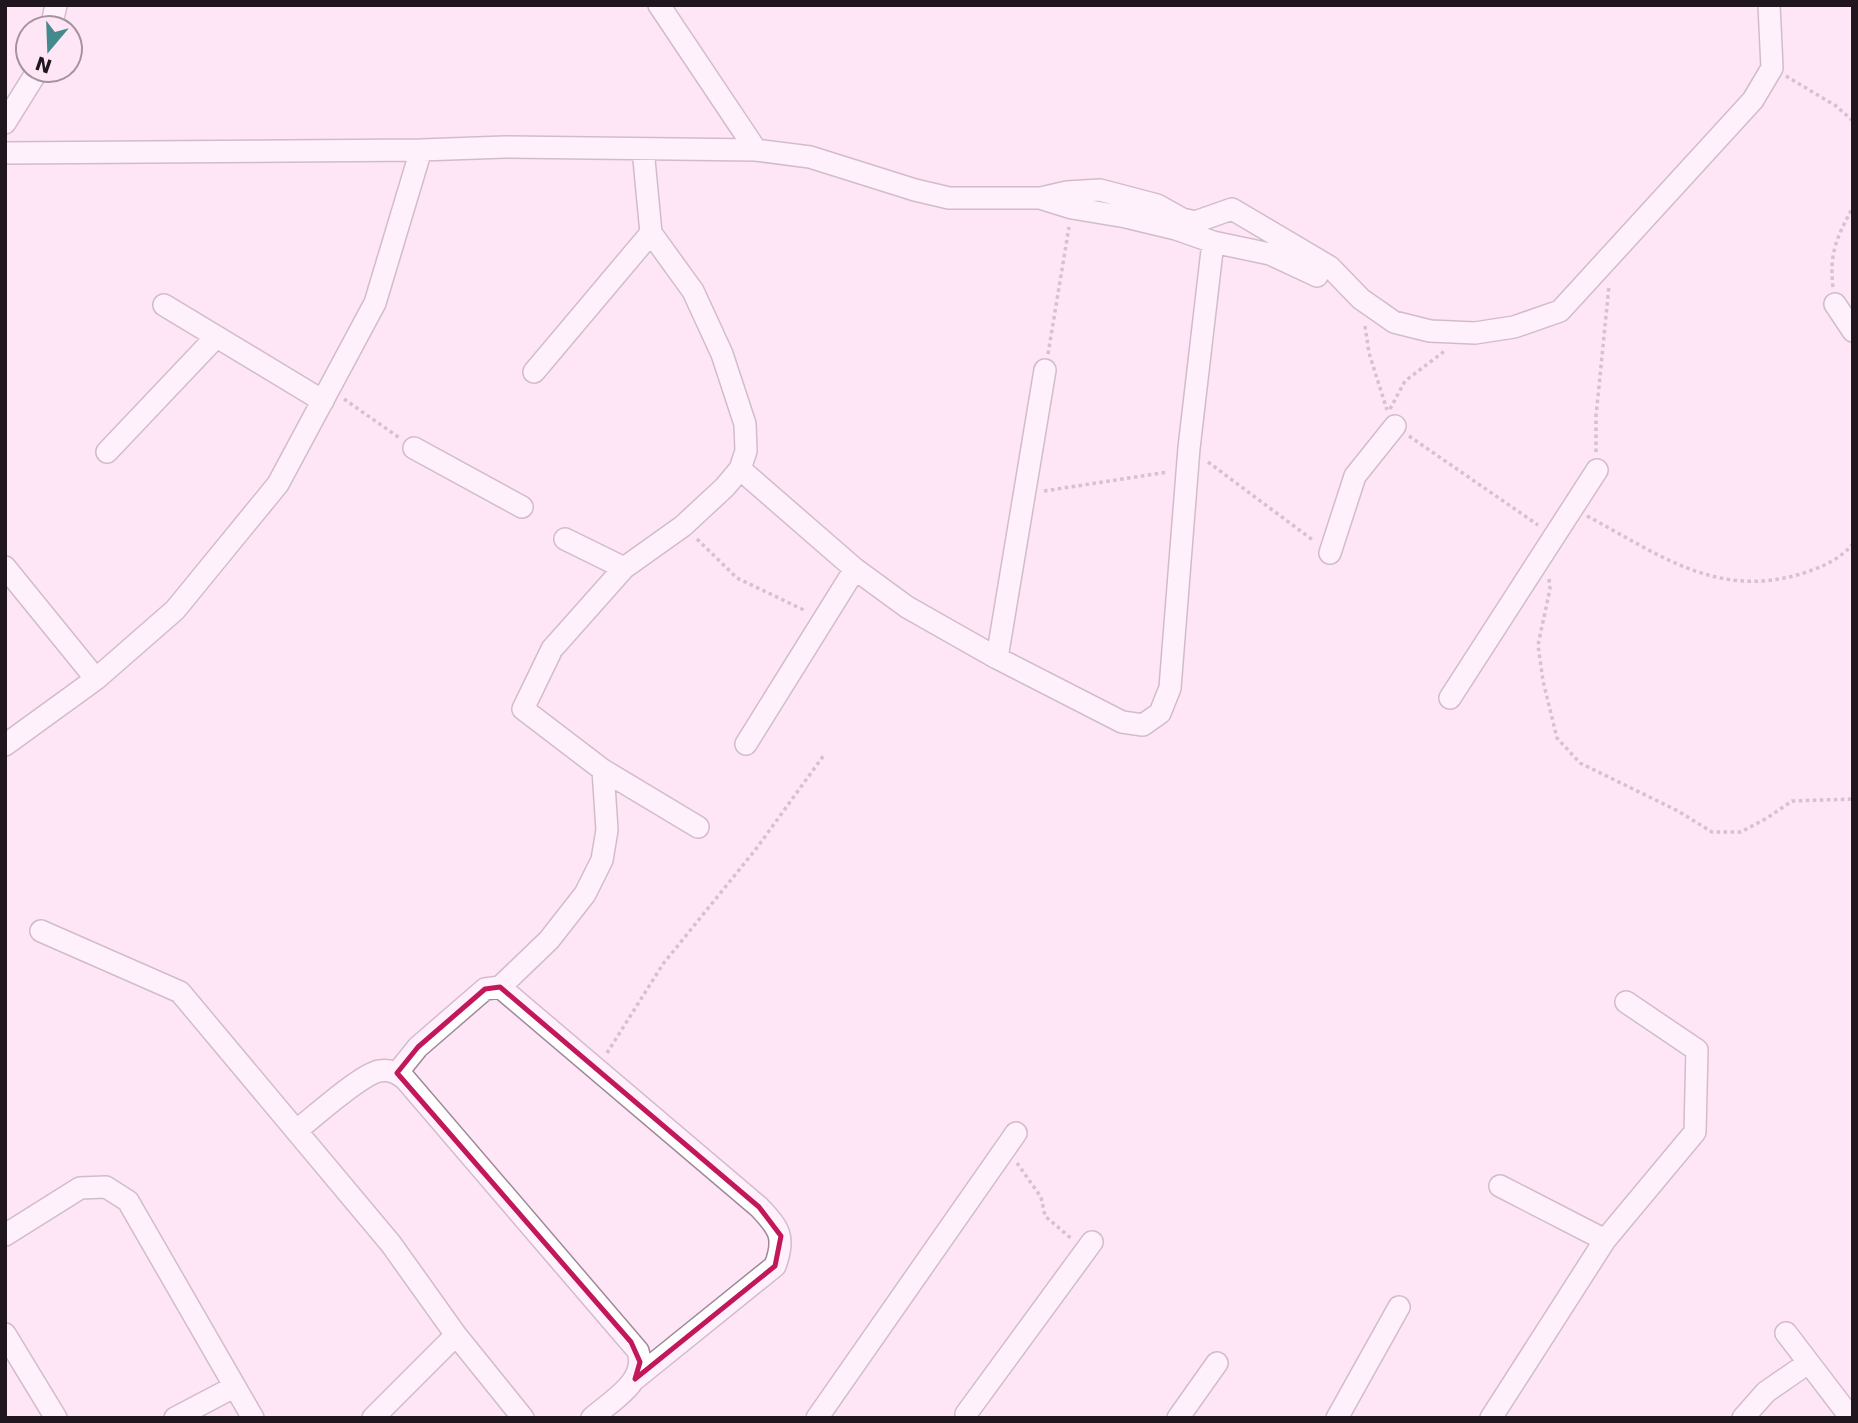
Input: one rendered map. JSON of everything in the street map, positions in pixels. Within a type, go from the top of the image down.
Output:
[{"type":"street","points":[[659,5],[756,150]]},
{"type":"street","points":[[1041,198],[1072,208],[1179,224],[1195,222],[1232,209],[1330,267],[1362,299],[1394,322],[1430,331],[1475,333],[1514,327],[1560,310],[1753,100],[1772,68],[1769,5]]},
{"type":"street","points":[[5,123],[29,84]]},
{"type":"street","points":[[5,153],[505,147],[756,150],[810,157],[949,198],[1041,198],[1067,192],[1100,190],[1157,205],[1179,224],[1213,243],[1270,254],[1317,276]]},
{"type":"street","points":[[643,149],[651,233],[693,291],[722,354],[745,424],[746,451],[740,470],[725,488],[683,526],[624,568],[552,649],[523,709],[603,770],[698,827]]},
{"type":"street","points":[[5,745],[96,679],[175,610],[278,484],[375,303],[421,150]]},
{"type":"street","points":[[534,372],[651,233]]},
{"type":"street","points":[[740,470],[855,569],[907,607],[997,658],[1122,722],[1143,725],[1160,713],[1170,688],[1188,459],[1213,243]]},
{"type":"street","points":[[1835,304],[1853,331]]},
{"type":"street","points":[[164,305],[216,337],[327,395]]},
{"type":"street","points":[[107,452],[216,337]]},
{"type":"street","points":[[997,658],[1045,370]]},
{"type":"street","points":[[1330,553],[1355,476],[1391,419]]},
{"type":"street","points":[[414,449],[522,507]]},
{"type":"street","points":[[1450,698],[1597,470]]},
{"type":"street","points":[[565,539],[624,568]]},
{"type":"street","points":[[5,567],[96,679]]},
{"type":"street","points":[[746,744],[855,569]]},
{"type":"street","points":[[397,1073],[418,1047],[485,989],[500,987],[549,940],[585,894],[602,860],[607,830],[603,770]]},
{"type":"street","points":[[41,931],[180,992],[391,1244],[456,1335],[523,1418]]},
{"type":"street","points":[[500,987],[759,1207],[774,1223],[781,1236],[781,1251],[775,1266],[635,1379],[592,1418]]},
{"type":"street","points":[[1492,1418],[1605,1240],[1695,1132],[1697,1050],[1626,1003]]},
{"type":"street","points":[[297,1130],[369,1075],[383,1071],[397,1073],[631,1342],[638,1352],[640,1363],[635,1379]]},
{"type":"street","points":[[817,1418],[1011,1140]]},
{"type":"street","points":[[1500,1186],[1605,1240]]},
{"type":"street","points":[[5,1235],[80,1188],[106,1187],[128,1201],[253,1418]]},
{"type":"street","points":[[966,1414],[1089,1246]]},
{"type":"street","points":[[1337,1418],[1399,1307]]},
{"type":"street","points":[[1786,1333],[1851,1418]]},
{"type":"street","points":[[5,1334],[57,1418]]},
{"type":"street","points":[[373,1418],[456,1335]]},
{"type":"street","points":[[1178,1418],[1217,1363]]},
{"type":"street","points":[[1743,1418],[1766,1392],[1808,1363]]},
{"type":"street","points":[[175,1418],[234,1387]]},
{"type":"path","points":[[1772,68],[1836,106],[1853,121]]},
{"type":"path","points":[[1835,304],[1831,258],[1837,237],[1853,207]]},
{"type":"path","points":[[1045,370],[1072,208]]},
{"type":"path","points":[[1597,470],[1594,436],[1612,256]]},
{"type":"path","points":[[1362,299],[1369,352],[1391,419],[1549,544],[1550,589],[1538,645],[1558,738],[1580,763],[1678,811],[1712,832],[1741,832],[1792,801],[1853,799]]},
{"type":"path","points":[[1391,419],[1405,381],[1447,350]]},
{"type":"path","points":[[327,395],[414,449]]},
{"type":"path","points":[[1025,494],[1188,459],[1330,553]]},
{"type":"path","points":[[1572,509],[1700,575],[1736,583],[1777,581],[1815,570],[1843,554],[1853,544]]},
{"type":"path","points":[[683,526],[737,578],[824,619]]},
{"type":"path","points":[[596,1070],[663,964],[756,849],[824,755]]},
{"type":"path","points":[[1011,1140],[1041,1198],[1045,1216],[1089,1246]]},
{"type":"highlighted area","points":[[500,987],[759,1207],[781,1236],[775,1266],[635,1379],[640,1362],[631,1342],[397,1073],[418,1047],[485,989]]}]
